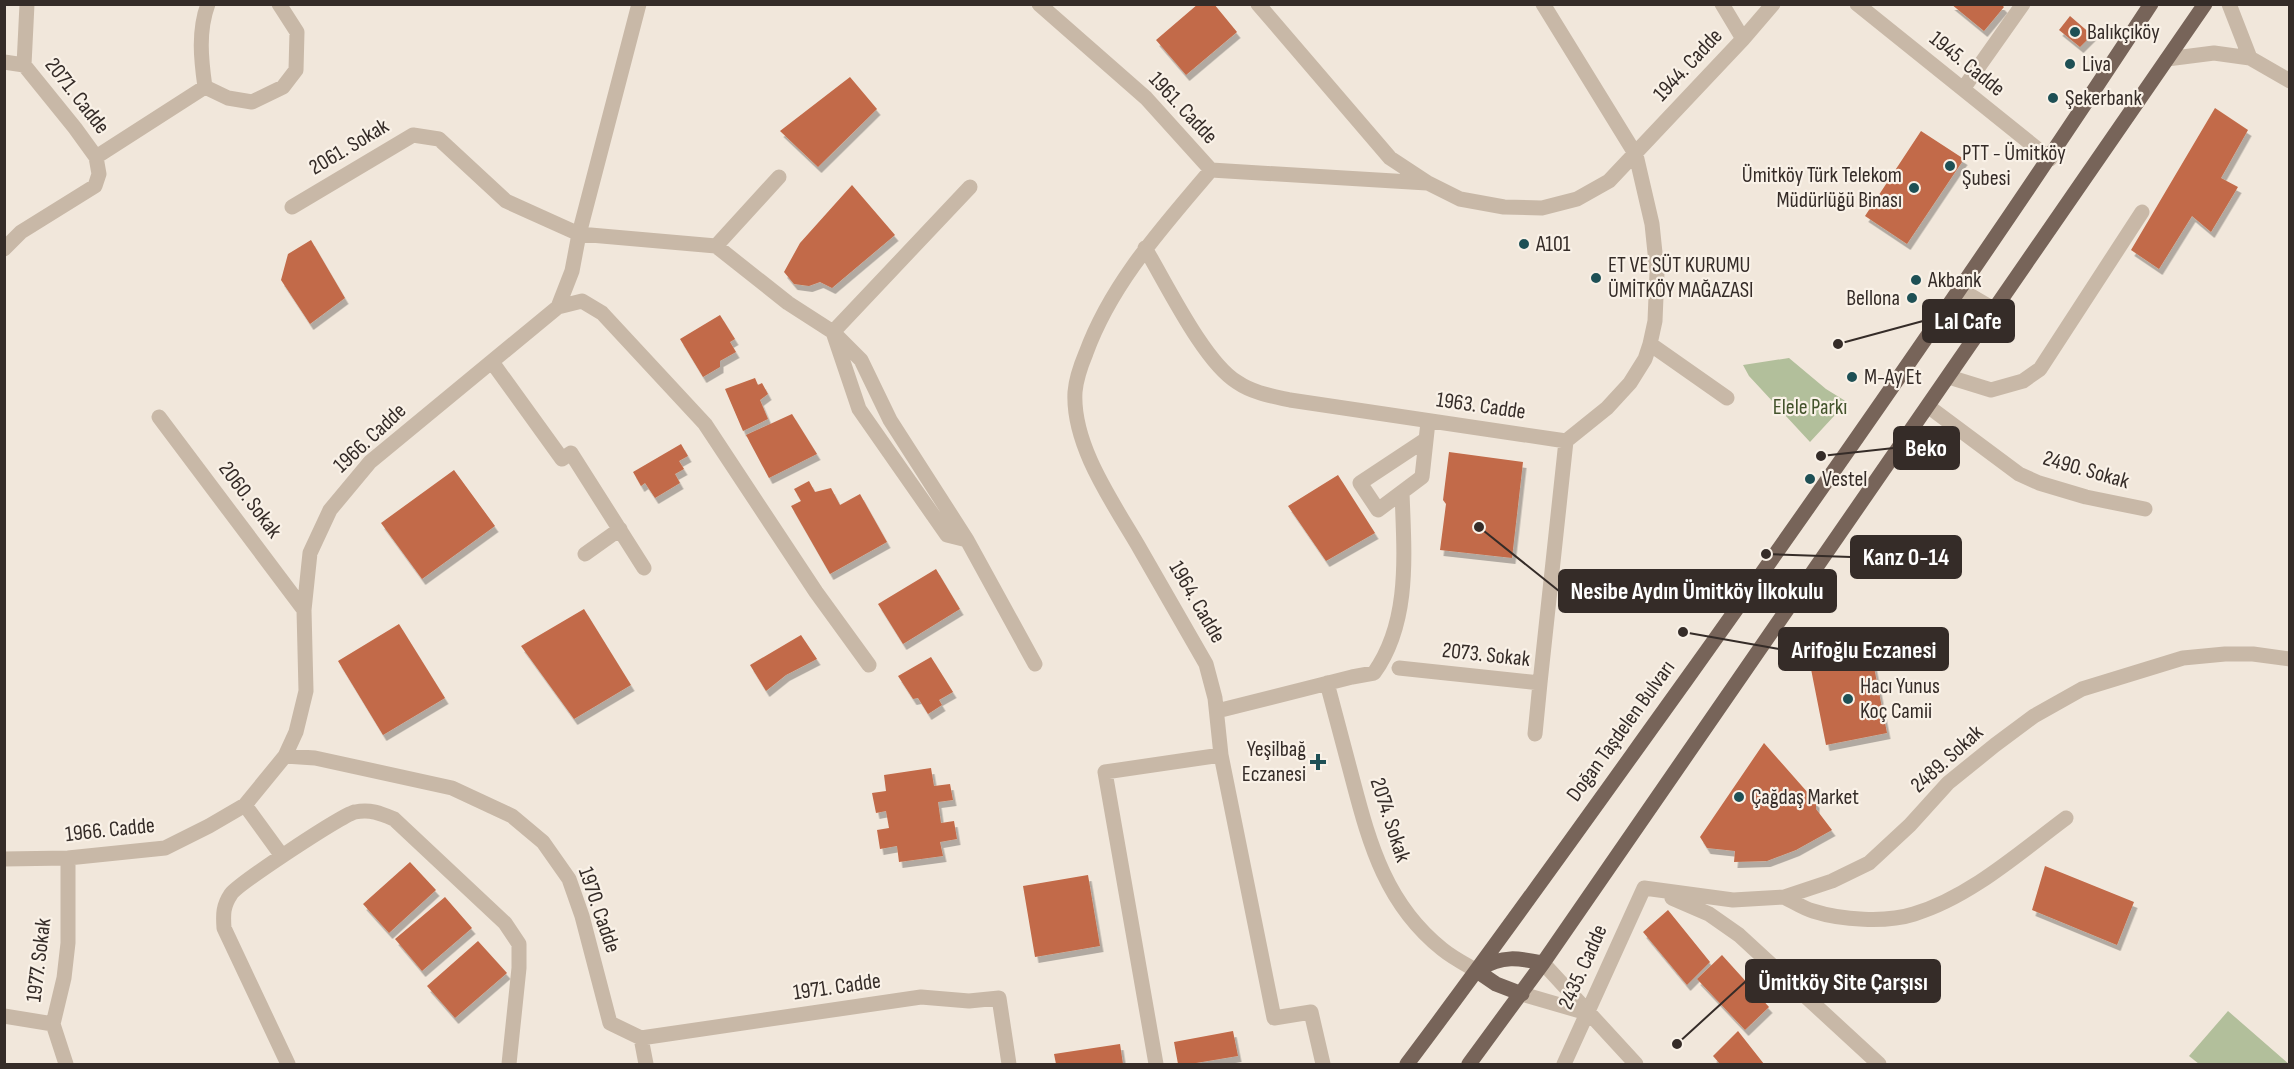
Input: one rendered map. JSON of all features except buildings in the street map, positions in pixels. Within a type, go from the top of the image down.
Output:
[{"type":"main road","name":"Doğan Taşdelen Bulvarı","points":[[1407,1065],[1477,971],[1961,290],[2151,4]]},
{"type":"main road","points":[[1469,1065],[1544,963],[2205,4]]},
{"type":"main road","points":[[1522,993],[1496,984],[1477,971],[1491,962],[1505,958],[1544,963]]},
{"type":"street","points":[[24,65],[27,4]]},
{"type":"street","points":[[205,87],[201,57],[202,20],[208,4]]},
{"type":"street","points":[[205,87],[228,98],[252,102],[283,87],[296,70],[297,32],[279,4]]},
{"type":"street","name":"1966. Cadde","points":[[4,859],[68,858],[165,848],[245,805],[285,756],[296,732],[306,691],[304,610],[310,553],[330,510],[370,462],[558,307],[572,271],[579,234],[639,4]]},
{"type":"street","name":"1961. Cadde","points":[[1039,4],[1146,98],[1211,171],[1428,183]]},
{"type":"street","name":"1944. Cadde","points":[[1258,4],[1389,158],[1428,183],[1460,199],[1504,207],[1542,208],[1577,199],[1609,181],[1773,4]]},
{"type":"street","points":[[1543,4],[1635,155],[1655,246],[1656,297],[1650,344],[1645,359],[1630,382],[1607,408],[1566,441]]},
{"type":"street","points":[[1722,4],[1743,39]]},
{"type":"street","name":"1945. Cadde","points":[[1857,4],[2050,159]]},
{"type":"street","points":[[1963,89],[2023,4]]},
{"type":"street","points":[[2229,4],[2250,58]]},
{"type":"street","points":[[2167,59],[2214,53],[2250,58],[2289,81]]},
{"type":"street","name":"2071. Cadde","points":[[4,62],[24,65],[96,157],[99,174],[95,186],[21,232],[4,249]]},
{"type":"street","points":[[96,157],[205,87]]},
{"type":"street","name":"2061. Sokak","points":[[292,207],[412,135],[439,139],[506,201],[579,234],[717,246]]},
{"type":"street","name":"1964. Cadde","points":[[1211,171],[1145,248],[1116,291],[1090,341],[1075,391],[1076,414],[1099,478],[1206,664],[1217,711],[1221,755],[1274,1018],[1311,1012],[1323,1065]]},
{"type":"street","points":[[778,177],[717,246],[788,303],[833,332],[861,360],[890,420],[967,540],[1035,664]]},
{"type":"street","points":[[833,332],[970,187]]},
{"type":"street","points":[[1949,377],[1991,390],[2023,381],[2040,369],[2142,212]]},
{"type":"street","name":"1963. Cadde","points":[[1145,248],[1206,350],[1220,369],[1237,382],[1256,392],[1282,399],[1566,441]]},
{"type":"street","points":[[1961,290],[1995,310]]},
{"type":"street","points":[[558,307],[582,301],[602,313],[705,424],[816,592],[869,665]]},
{"type":"street","points":[[833,332],[859,409],[947,535],[967,540]]},
{"type":"street","points":[[1650,344],[1727,398]]},
{"type":"street","points":[[492,362],[562,459],[572,453],[644,568]]},
{"type":"street","name":"2490. Sokak","points":[[1929,407],[2019,474],[2039,483],[2086,497],[2145,509]]},
{"type":"street","name":"2060. Sokak","points":[[159,417],[304,610]]},
{"type":"street","points":[[1425,440],[1359,483],[1378,510],[1422,477],[1428,422]]},
{"type":"street","name":"2073. Sokak","points":[[1399,668],[1540,683],[1566,441]]},
{"type":"street","points":[[1217,711],[1374,673],[1385,656],[1394,633],[1402,594],[1405,564],[1402,492]]},
{"type":"street","points":[[585,554],[620,529]]},
{"type":"street","name":"2489. Sokak","points":[[1644,888],[1733,900],[1784,897],[1832,881],[1869,863],[1910,825],[1948,783],[1995,744],[2034,716],[2082,689],[2182,658],[2253,654],[2289,658]]},
{"type":"street","name":"2074. Sokak","points":[[1327,683],[1368,837],[1379,866],[1405,908],[1428,937],[1443,950],[1477,971]]},
{"type":"street","points":[[1535,734],[1540,683]]},
{"type":"street","points":[[1156,1065],[1105,772],[1221,755]]},
{"type":"street","name":"1970. Cadde","points":[[285,756],[315,758],[452,788],[512,816],[543,842],[568,879],[582,916],[610,1023],[641,1038]]},
{"type":"street","points":[[245,805],[282,856]]},
{"type":"street","points":[[288,1065],[224,928],[222,910],[232,891],[282,856],[352,812],[372,810],[394,819],[505,923],[519,944],[518,979],[508,1065]]},
{"type":"street","points":[[1784,897],[1811,911],[1842,918],[1913,915],[1949,899],[1987,876],[2066,818]]},
{"type":"street","name":"1977. Sokak","points":[[66,1065],[53,1024],[64,978],[68,943],[68,858]]},
{"type":"street","points":[[1644,888],[1679,900],[1709,914],[1739,935],[1879,1065]]},
{"type":"street","name":"2435. Cadde","points":[[1564,1065],[1644,888]]},
{"type":"street","points":[[1544,963],[1636,1065]]},
{"type":"street","points":[[1522,993],[1587,1013]]},
{"type":"street","name":"1971. Cadde","points":[[641,1038],[921,997],[969,1001],[999,998],[1009,1065]]},
{"type":"street","points":[[4,1016],[53,1024]]},
{"type":"street","points":[[641,1038],[646,1065]]},
{"type":"green space","name":"Elele Parkı","points":[[1789,358],[1826,389],[1847,402],[1810,442],[1749,376],[1743,365]]},
{"type":"green space","points":[[2228,1011],[2289,1064],[2199,1064],[2189,1056]]},
{"type":"place","name":"Balıkçıköy","points":[[2075,32]]},
{"type":"place","name":"Liva","points":[[2070,64]]},
{"type":"place","name":"Şekerbank","points":[[2053,98]]},
{"type":"place","name":"PTT - Ümitköy Şubesi","points":[[1950,166]]},
{"type":"place","name":"Ümitköy Türk Telekom Müdürlüğü Binası","points":[[1914,188]]},
{"type":"place","name":"A101","points":[[1524,244]]},
{"type":"place","name":"ET VE SÜT KURUMU ÜMİTKÖY MAĞAZASI","points":[[1596,278]]},
{"type":"place","name":"Akbank","points":[[1916,280]]},
{"type":"place","name":"Bellona","points":[[1912,298]]},
{"type":"place","name":"Lal Cafe","points":[[1838,344]]},
{"type":"place","name":"M-Ay Et","points":[[1852,377]]},
{"type":"place","name":"Beko","points":[[1821,456]]},
{"type":"place","name":"Vestel","points":[[1810,479]]},
{"type":"place","name":"Nesibe Aydın Ümitköy İlkokulu","points":[[1479,527]]},
{"type":"place","name":"Kanz 0-14","points":[[1766,554]]},
{"type":"place","name":"Arifoğlu Eczanesi","points":[[1683,632]]},
{"type":"place","name":"Hacı Yunus Koç Camii","points":[[1848,699]]},
{"type":"place","name":"Yeşilbağ Eczanesi","points":[[1318,762]]},
{"type":"place","name":"Çağdaş Market","points":[[1739,797]]},
{"type":"place","name":"Ümitköy Site Çarşısı","points":[[1677,1044]]}]
